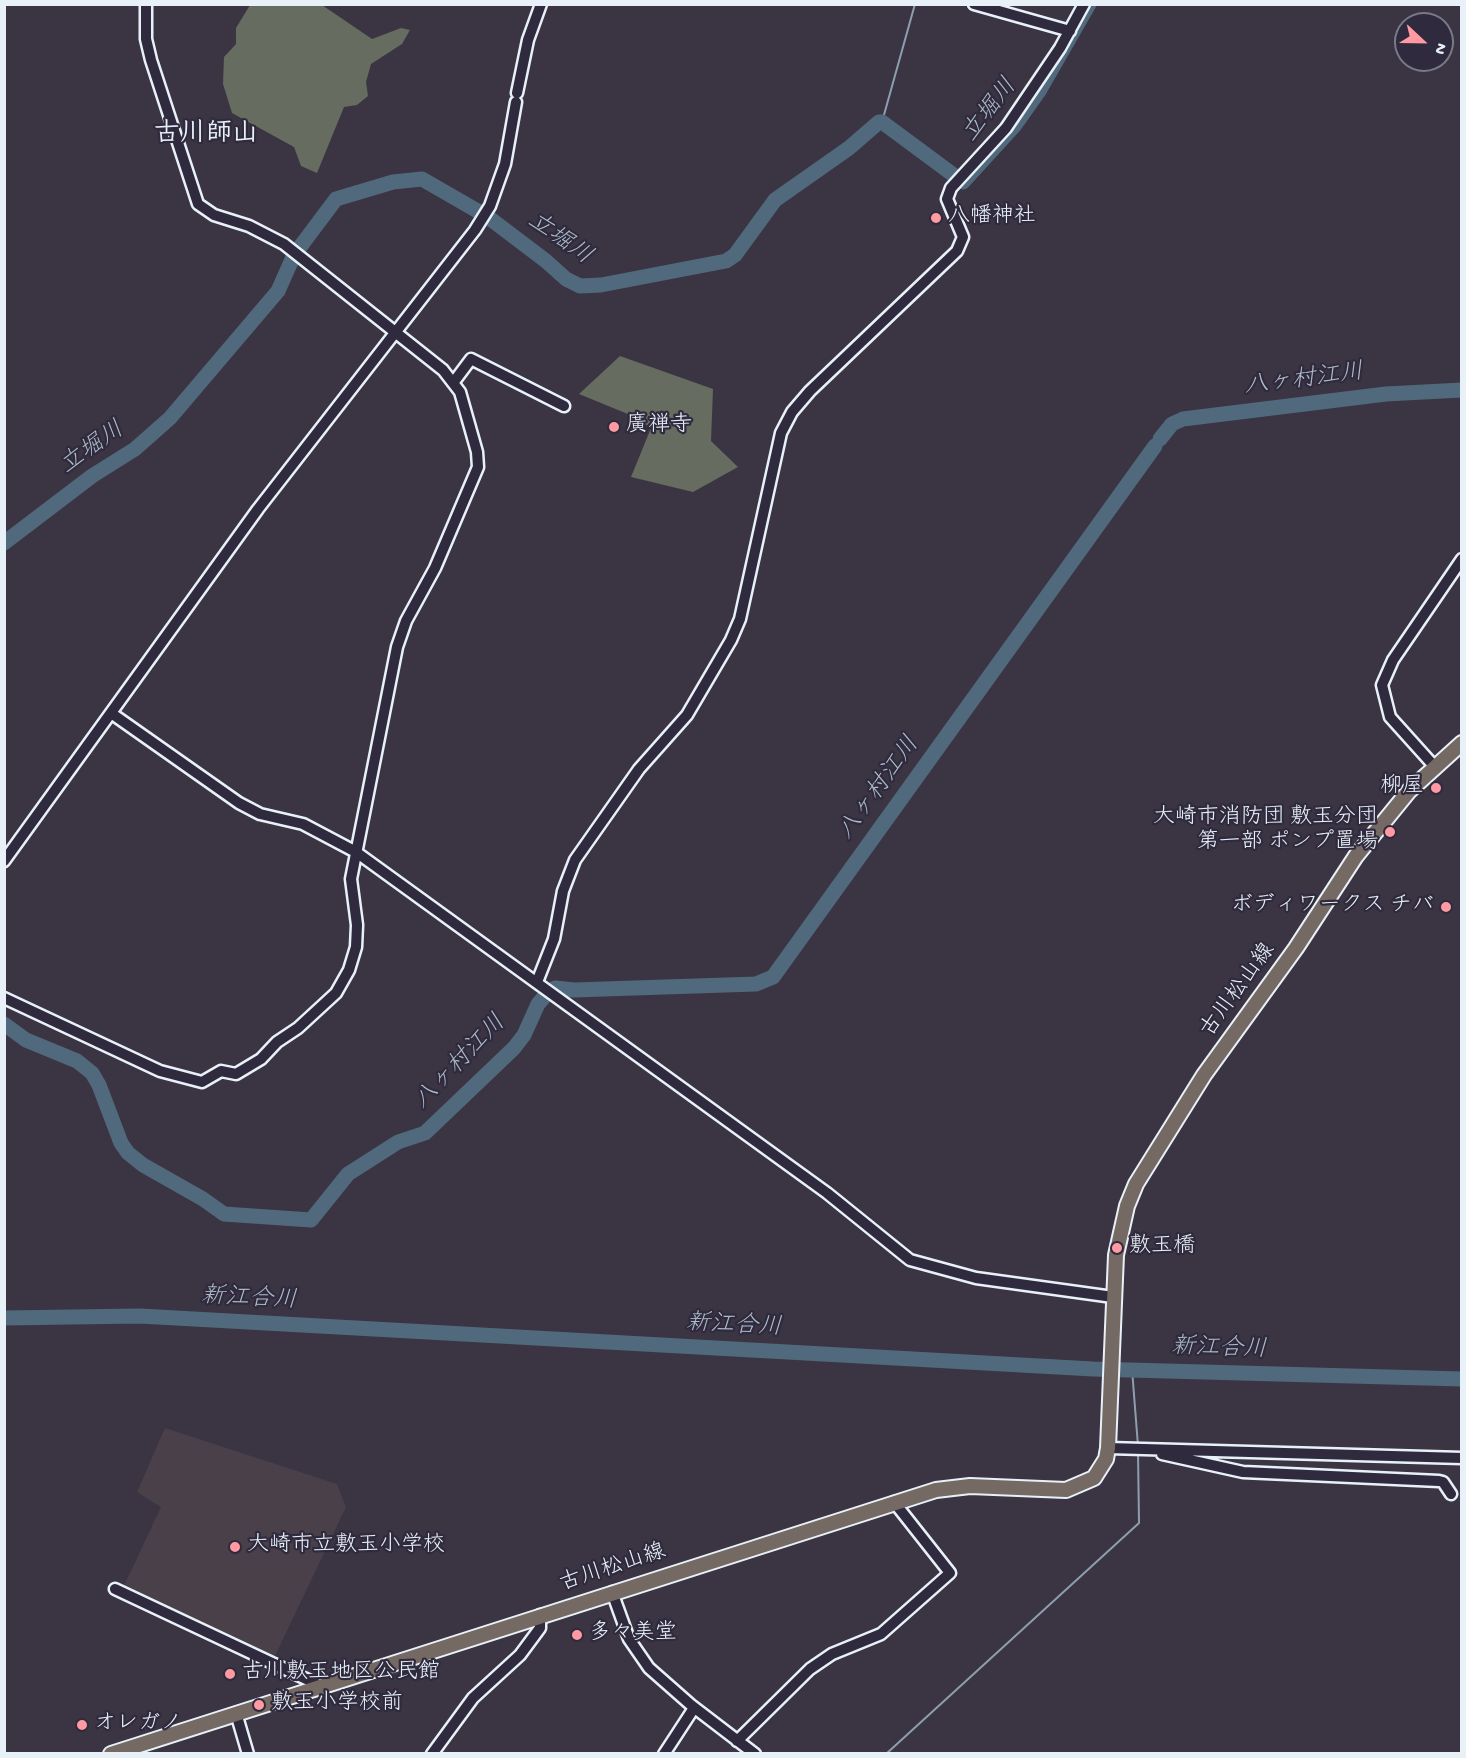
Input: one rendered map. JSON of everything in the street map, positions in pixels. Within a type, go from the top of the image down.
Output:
[{"type":"main road","name":"古川松山線","points":[[1113,1297],[1121,1228],[1130,1199],[1147,1164],[1204,1075],[1296,948],[1356,856],[1409,791],[1461,743]]},
{"type":"main road","points":[[1108,1444],[1113,1297]]},
{"type":"main road","name":"古川松山線","points":[[111,1754],[936,1490],[970,1486],[1066,1490],[1094,1478],[1106,1459],[1108,1444]]},
{"type":"street","points":[[4,998],[100,1044],[179,1078],[202,1082],[221,1071],[236,1074],[261,1059],[277,1042],[336,993],[349,970],[356,947],[357,925],[351,879],[397,647],[406,621],[435,568],[478,467],[477,452],[463,402],[443,370],[284,244],[249,226],[214,215],[198,204],[151,60],[146,39],[146,4]]},
{"type":"street","points":[[4,861],[258,509],[475,230],[490,206],[505,164],[528,40],[541,4]]},
{"type":"street","points":[[974,4],[1070,31]]},
{"type":"street","points":[[537,982],[554,939],[563,891],[575,860],[639,769],[687,715],[731,640],[740,619],[781,433],[797,404],[957,251],[963,237],[946,199],[951,188],[1006,128],[1070,31],[1084,4]]},
{"type":"street","points":[[453,383],[471,359],[564,406]]},
{"type":"street","points":[[1435,767],[1390,717],[1383,685],[1393,660],[1461,559]]},
{"type":"street","points":[[111,713],[239,803],[260,814],[303,824],[356,852],[828,1193],[910,1260],[976,1278],[1113,1297]]},
{"type":"street","points":[[1108,1444],[1147,1450],[1199,1464],[1243,1472],[1439,1481],[1443,1482],[1450,1494]]},
{"type":"street","points":[[1147,1450],[1461,1458]]},
{"type":"street","points":[[737,1741],[810,1669],[832,1654],[881,1634],[950,1573],[894,1502]]},
{"type":"street","points":[[115,1589],[314,1680],[321,1686]]},
{"type":"street","points":[[612,1592],[637,1653],[649,1668],[694,1708],[755,1754]]},
{"type":"street","points":[[432,1754],[473,1698],[520,1656],[540,1628],[540,1615]]},
{"type":"street","points":[[664,1754],[694,1708]]},
{"type":"street","points":[[236,1713],[248,1754]]},
{"type":"shaded area","name":"大崎市立敷玉小学校","points":[[165,1428],[337,1484],[346,1507],[274,1658],[123,1588],[161,1507],[137,1492]]},
{"type":"green space","points":[[250,5],[322,5],[372,39],[401,28],[410,30],[402,44],[371,64],[366,82],[368,96],[357,105],[344,107],[317,173],[301,166],[294,147],[232,113],[223,84],[224,57],[236,44],[236,28]]},
{"type":"green space","points":[[620,356],[713,389],[711,441],[738,467],[693,492],[631,477],[651,428],[635,417],[579,394]]},
{"type":"waterway","points":[[882,122],[915,4]]},
{"type":"waterway","name":"立堀川","points":[[4,543],[92,476],[135,449],[170,418],[278,291],[294,255],[336,199],[393,182],[422,179],[488,217],[566,279],[580,286],[601,285],[726,261],[735,255],[775,200],[849,148],[879,122],[963,182],[1015,125],[1039,91],[1089,4]]},
{"type":"waterway","name":"八ヶ村江川","points":[[1160,439],[1172,424],[1183,419],[1386,394],[1462,390]]},
{"type":"waterway","name":"八ヶ村江川","points":[[551,991],[555,988],[574,990],[756,984],[773,977],[1155,446]]},
{"type":"waterway","name":"八ヶ村江川","points":[[4,1024],[26,1040],[77,1061],[92,1073],[99,1085],[121,1143],[128,1153],[143,1165],[203,1199],[224,1214],[311,1220],[348,1174],[398,1142],[425,1133],[514,1048],[524,1035],[538,1004],[545,996]]},
{"type":"waterway","name":"新江合川","points":[[4,1318],[140,1316],[1093,1369],[1462,1379]]},
{"type":"waterway","points":[[1132,1369],[1138,1446]]},
{"type":"waterway","points":[[886,1754],[1139,1523],[1138,1452]]},
{"type":"place","name":"八幡神社","points":[[936,218]]},
{"type":"place","name":"廣禅寺","points":[[614,427]]},
{"type":"place","name":"柳屋","points":[[1436,788]]},
{"type":"place","name":"大崎市消防団 敷玉分団 第一部 ポンプ置場","points":[[1390,832]]},
{"type":"place","name":"ボディワークス チバ","points":[[1446,907]]},
{"type":"place","name":"敷玉橋","points":[[1117,1248]]},
{"type":"place","name":"大崎市立敷玉小学校","points":[[235,1547]]},
{"type":"place","name":"多々美堂","points":[[577,1635]]},
{"type":"place","name":"古川敷玉地区公民館","points":[[230,1674]]},
{"type":"place","name":"敷玉小学校前","points":[[259,1705]]},
{"type":"place","name":"オレガノ","points":[[82,1725]]},
{"type":"district","name":"古川師山","points":[[206,136]]}]
